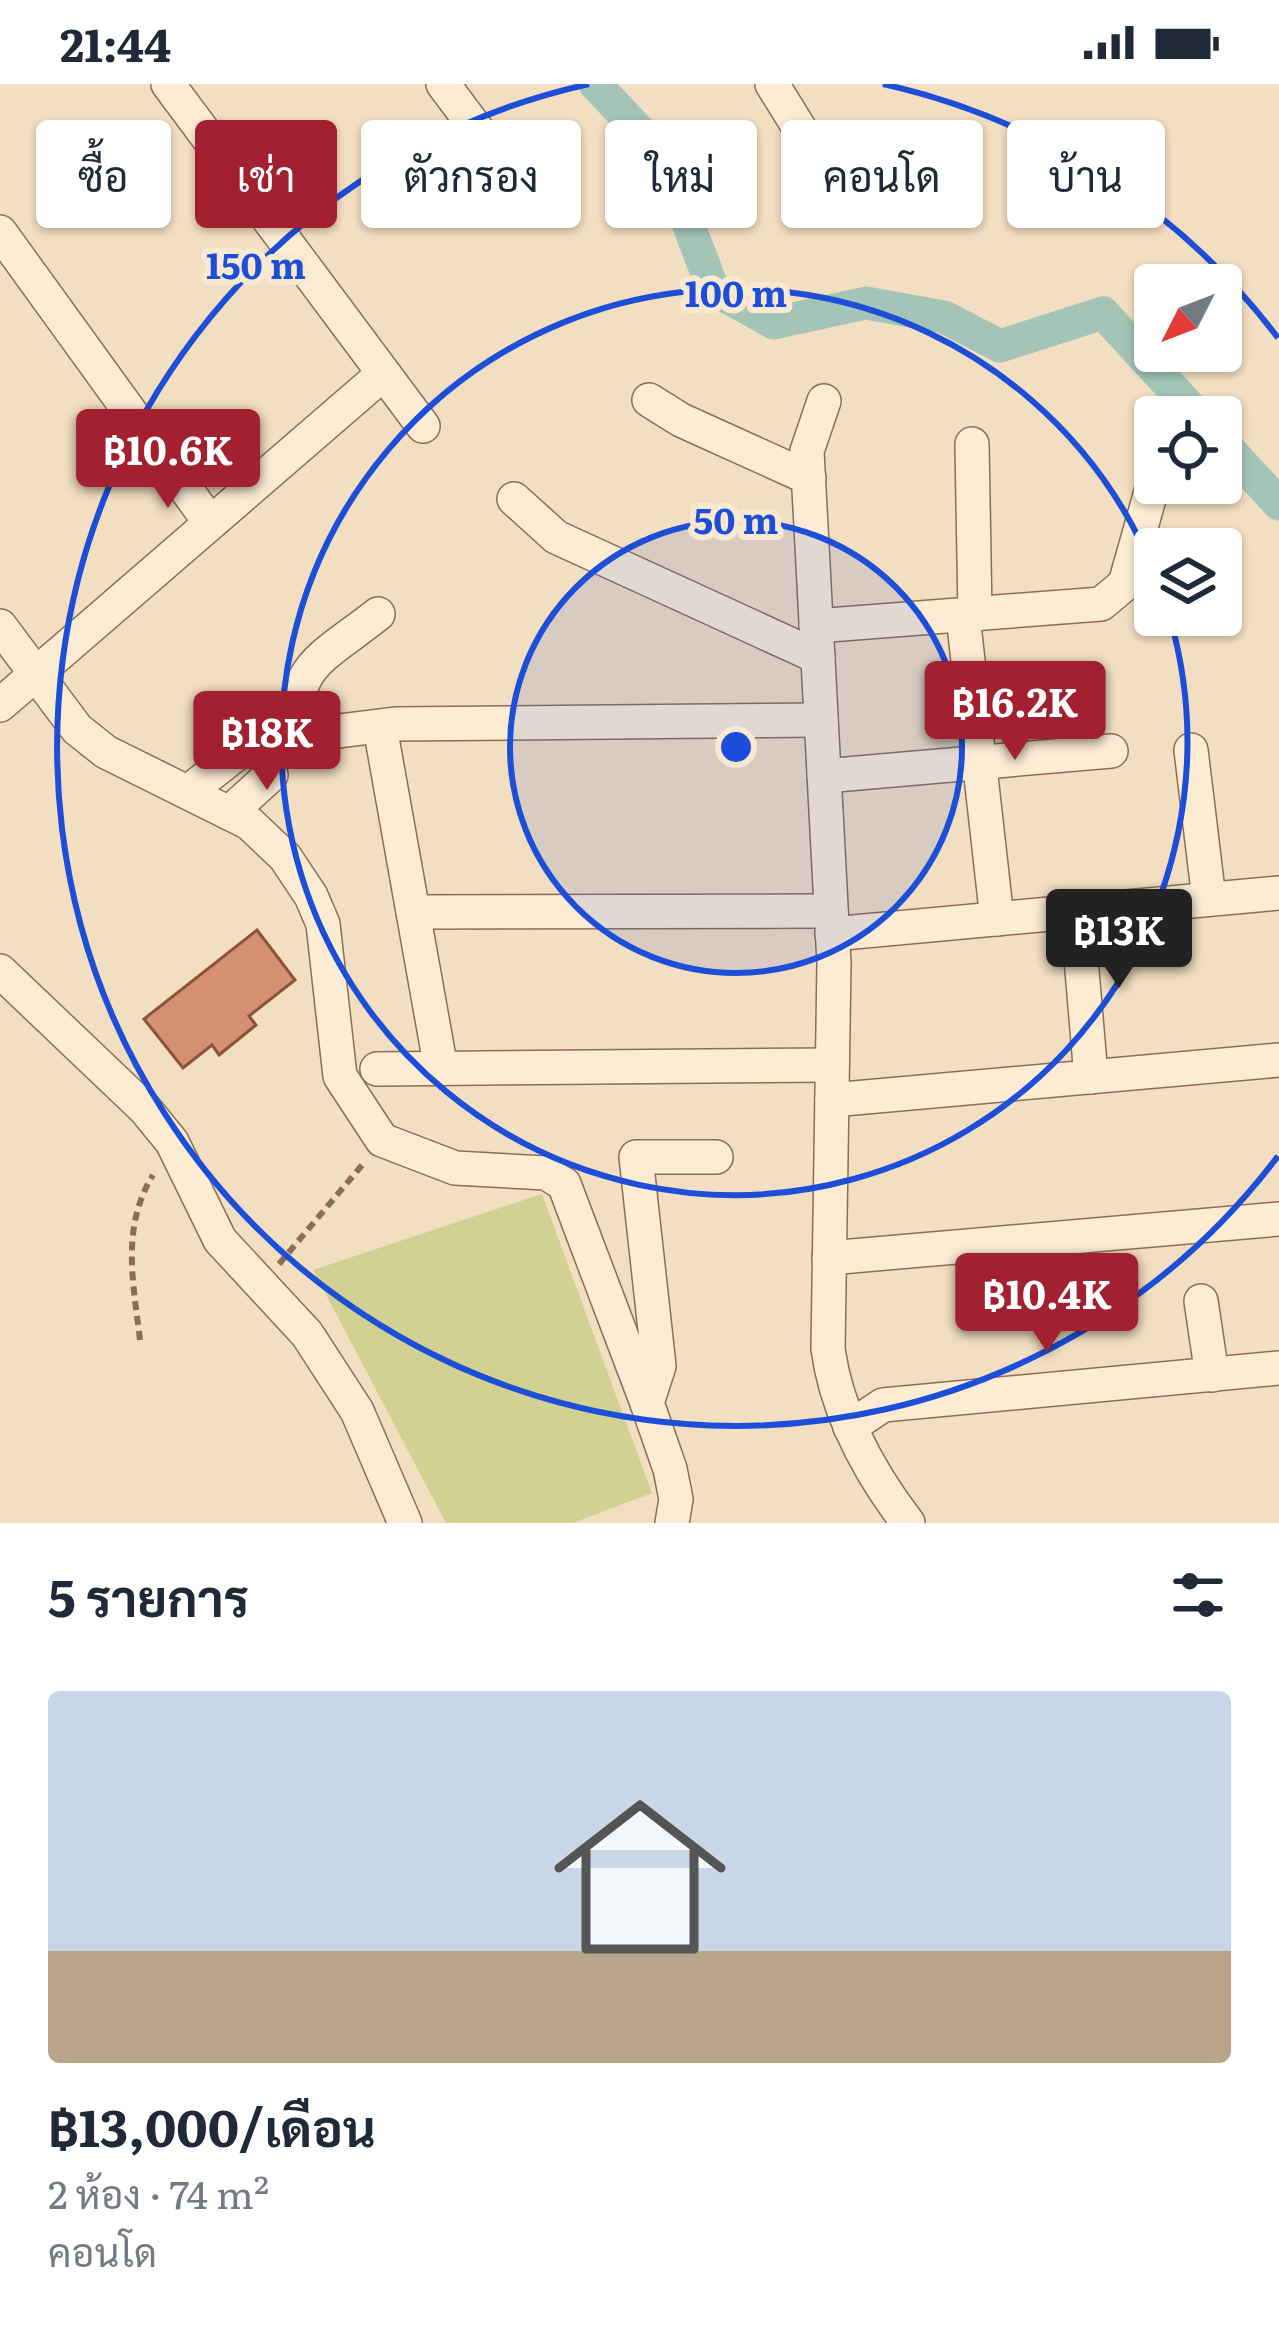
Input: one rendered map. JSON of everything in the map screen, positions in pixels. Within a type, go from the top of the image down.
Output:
[{"type":"street","points":[[168,84],[423,426]]},
{"type":"street","points":[[443,84],[470,120]]},
{"type":"street","points":[[772,84],[794,120]]},
{"type":"street","points":[[0,232],[209,521]]},
{"type":"street","points":[[0,705],[383,374]]},
{"type":"street","points":[[649,400],[681,420],[809,478]]},
{"type":"street","points":[[824,401],[810,438],[809,478],[832,922],[828,1349],[838,1401],[878,1478],[908,1523]]},
{"type":"street","points":[[972,445],[969,615],[997,919]]},
{"type":"street","points":[[514,500],[556,537],[817,642],[969,615],[1091,607],[1109,600],[1125,584],[1148,504]]},
{"type":"street","points":[[230,813],[288,745],[300,683],[308,670],[377,614]]},
{"type":"street","points":[[0,626],[77,729],[106,752],[249,823],[286,857],[322,923],[340,1076],[382,1140],[455,1168],[546,1172],[564,1184],[670,1468],[676,1498],[672,1523]]},
{"type":"street","points":[[188,792],[288,745],[380,727],[821,720]]},
{"type":"street","points":[[380,727],[440,1069]]},
{"type":"street","points":[[1192,750],[1208,899]]},
{"type":"street","points":[[824,776],[1112,751]]},
{"type":"street","points":[[413,912],[832,922],[997,919],[1279,893]]},
{"type":"street","points":[[1077,911],[1091,1077]]},
{"type":"street","points":[[0,971],[146,1109],[172,1142],[220,1240],[307,1334],[357,1412],[405,1523]]},
{"type":"street","points":[[832,1100],[1279,1060]]},
{"type":"street","points":[[377,1069],[832,1065]]},
{"type":"street","points":[[647,1402],[659,1366],[636,1157],[716,1157]]},
{"type":"street","points":[[829,1258],[1279,1219]]},
{"type":"street","points":[[1201,1301],[1212,1375]]},
{"type":"street","points":[[850,1426],[883,1405],[1279,1368]]},
{"type":"path","points":[[262,1286],[382,1140]]},
{"type":"path","points":[[140,1340],[130,1235],[141,1195],[172,1142]]},
{"type":"green space","points":[[542,1194],[652,1493],[573,1523],[446,1523],[313,1270]]},
{"type":"building","points":[[257,930],[295,980],[249,1016],[256,1025],[219,1055],[212,1045],[183,1068],[144,1019]]},
{"type":"waterway","points":[[595,84],[662,155],[713,289],[774,323],[866,303],[944,317],[1000,346],[1103,313],[1180,396]]},
{"type":"waterway","points":[[1242,464],[1279,504]]}]
